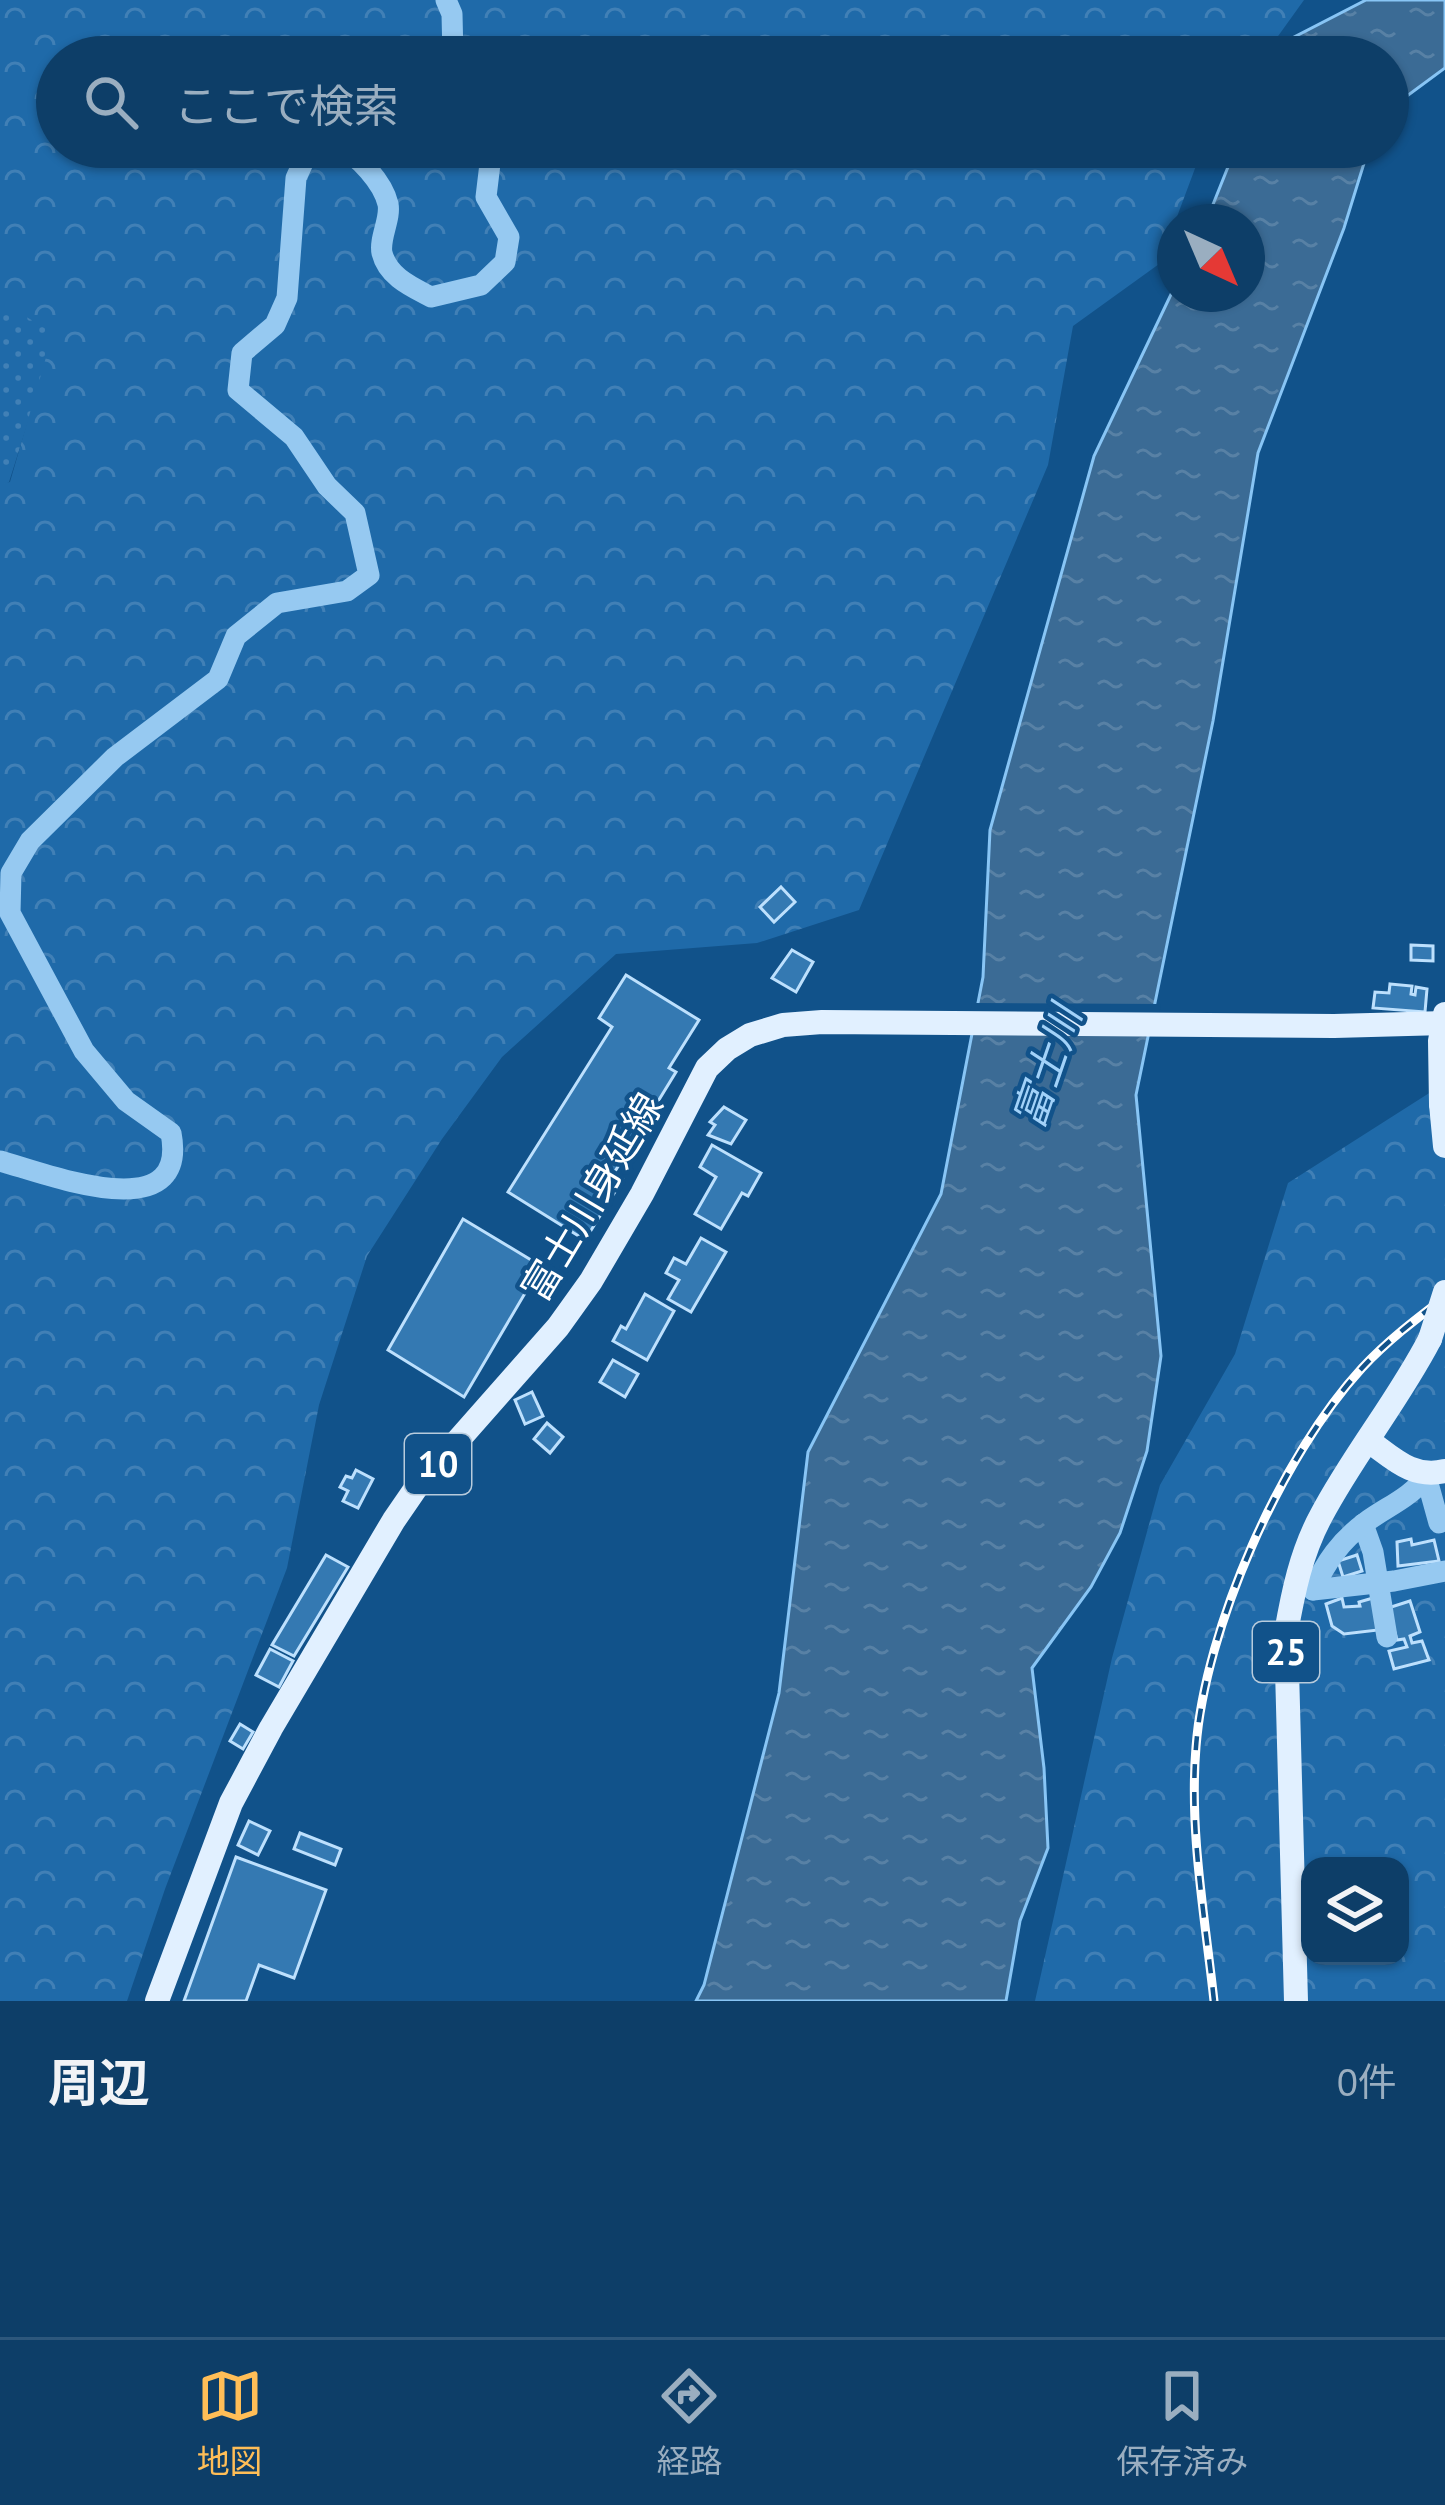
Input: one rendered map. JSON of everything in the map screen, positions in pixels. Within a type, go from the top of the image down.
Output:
[{"type":"main road","name":"富士川身延線","points":[[157,2001],[231,1803],[394,1520],[580,1296],[642,1194],[707,1068],[727,1049],[750,1035],[783,1025],[822,1022],[1334,1026],[1445,1018]]},
{"type":"main road","points":[[1445,1018],[1440,1040],[1445,1146]]},
{"type":"main road","name":"25","points":[[1296,2001],[1286,1634],[1300,1566],[1320,1516],[1405,1388],[1430,1339],[1445,1292]]},
{"type":"main road","points":[[1369,1441],[1402,1466],[1436,1473]]},
{"type":"street","points":[[446,0],[453,36]]},
{"type":"street","points":[[0,1161],[107,1190],[140,1190],[160,1178],[174,1152],[170,1133],[126,1101],[84,1051],[10,913],[11,873],[30,842],[115,758],[218,679],[236,636],[263,614],[277,603],[347,591],[369,575],[355,513],[327,486],[294,437],[238,390],[242,353],[275,325],[287,298],[301,168]]},
{"type":"street","points":[[366,168],[388,205],[382,252],[398,279],[431,297],[481,286],[505,262],[509,237],[486,197],[489,168]]},
{"type":"street","points":[[1436,1473],[1439,1522]]},
{"type":"street","points":[[1436,1473],[1363,1524],[1328,1557],[1313,1590],[1445,1571]]},
{"type":"street","points":[[1363,1524],[1388,1636]]},
{"type":"green space","points":[[0,0],[36,36],[36,168],[108,168],[9,482],[0,487]]},
{"type":"green space","points":[[0,0],[1304,0],[1278,36],[36,36],[36,168],[1195,168],[1182,204],[1157,204],[1157,265],[1073,326],[1048,465],[859,910],[757,943],[616,954],[502,1057],[442,1139],[367,1256],[319,1405],[287,1568],[127,2001],[0,2001],[0,484],[10,482],[53,333],[0,301]]},
{"type":"green space","points":[[1445,1083],[1445,2001],[1035,2001],[1112,1658],[1160,1485],[1235,1354],[1288,1183]]},
{"type":"water","points":[[1366,0],[1445,0],[1445,68],[1409,95],[1409,36],[1296,36]]},
{"type":"water","name":"富士川","points":[[1228,168],[1363,168],[1258,453],[1213,721],[1136,1095],[1161,1356],[1147,1451],[1120,1533],[1091,1587],[1032,1668],[1048,1848],[1020,1921],[1006,2001],[696,2001],[779,1693],[808,1452],[941,1194],[983,977],[990,830],[1094,456],[1163,312],[1265,312],[1265,204],[1213,204]]},
{"type":"pier","points":[[972,1003],[1161,1004],[1155,1036],[966,1033]]},
{"type":"building","points":[[781,887],[795,902],[774,922],[760,907]]},
{"type":"building","points":[[1411,945],[1433,946],[1433,961],[1411,960]]},
{"type":"building","points":[[792,950],[813,962],[796,992],[772,978]]},
{"type":"building","points":[[626,975],[699,1020],[669,1068],[676,1072],[614,1173],[623,1179],[585,1240],[508,1192],[612,1027],[599,1018]]},
{"type":"building","points":[[1390,984],[1412,986],[1415,995],[1416,987],[1427,989],[1425,1012],[1373,1008],[1375,992],[1389,993]]},
{"type":"building","points":[[724,1107],[746,1120],[731,1144],[708,1135],[715,1125],[710,1122]]},
{"type":"building","points":[[712,1145],[761,1173],[748,1196],[742,1193],[721,1229],[695,1214],[716,1177],[700,1167]]},
{"type":"building","points":[[463,1219],[541,1266],[464,1397],[388,1350]]},
{"type":"building","points":[[701,1238],[726,1252],[691,1312],[668,1299],[679,1280],[666,1273],[674,1258],[686,1264]]},
{"type":"building","points":[[645,1294],[674,1311],[647,1360],[613,1341],[621,1326],[626,1329]]},
{"type":"building","points":[[613,1360],[638,1374],[625,1397],[600,1382]]},
{"type":"building","points":[[532,1392],[543,1416],[525,1424],[515,1400]]},
{"type":"building","points":[[547,1423],[563,1437],[550,1453],[534,1439]]},
{"type":"building","points":[[356,1470],[373,1479],[358,1508],[343,1501],[348,1491],[340,1487]]},
{"type":"building","points":[[1411,1539],[1412,1545],[1434,1540],[1439,1561],[1398,1566],[1397,1542]]},
{"type":"building","points":[[326,1555],[348,1567],[294,1656],[272,1645]]},
{"type":"building","points":[[1357,1555],[1362,1571],[1343,1577],[1338,1561]]},
{"type":"building","points":[[1342,1598],[1344,1607],[1360,1606],[1359,1602],[1373,1598],[1378,1630],[1344,1634],[1332,1626],[1326,1604]]},
{"type":"building","points":[[1410,1601],[1420,1632],[1410,1636],[1412,1643],[1422,1641],[1429,1660],[1394,1669],[1389,1651],[1407,1647],[1404,1639],[1397,1640],[1388,1608]]},
{"type":"building","points":[[270,1649],[293,1661],[279,1687],[256,1675]]},
{"type":"building","points":[[240,1724],[253,1732],[243,1749],[230,1741]]},
{"type":"building","points":[[249,1821],[270,1831],[258,1855],[238,1845]]},
{"type":"building","points":[[300,1833],[341,1849],[335,1865],[294,1849]]},
{"type":"building","points":[[236,1857],[326,1890],[294,1978],[259,1965],[246,2001],[184,2001]]},
{"type":"railway","points":[[1214,2001],[1194,1779],[1202,1700],[1231,1598],[1276,1495],[1332,1405],[1381,1349],[1445,1297]]}]
